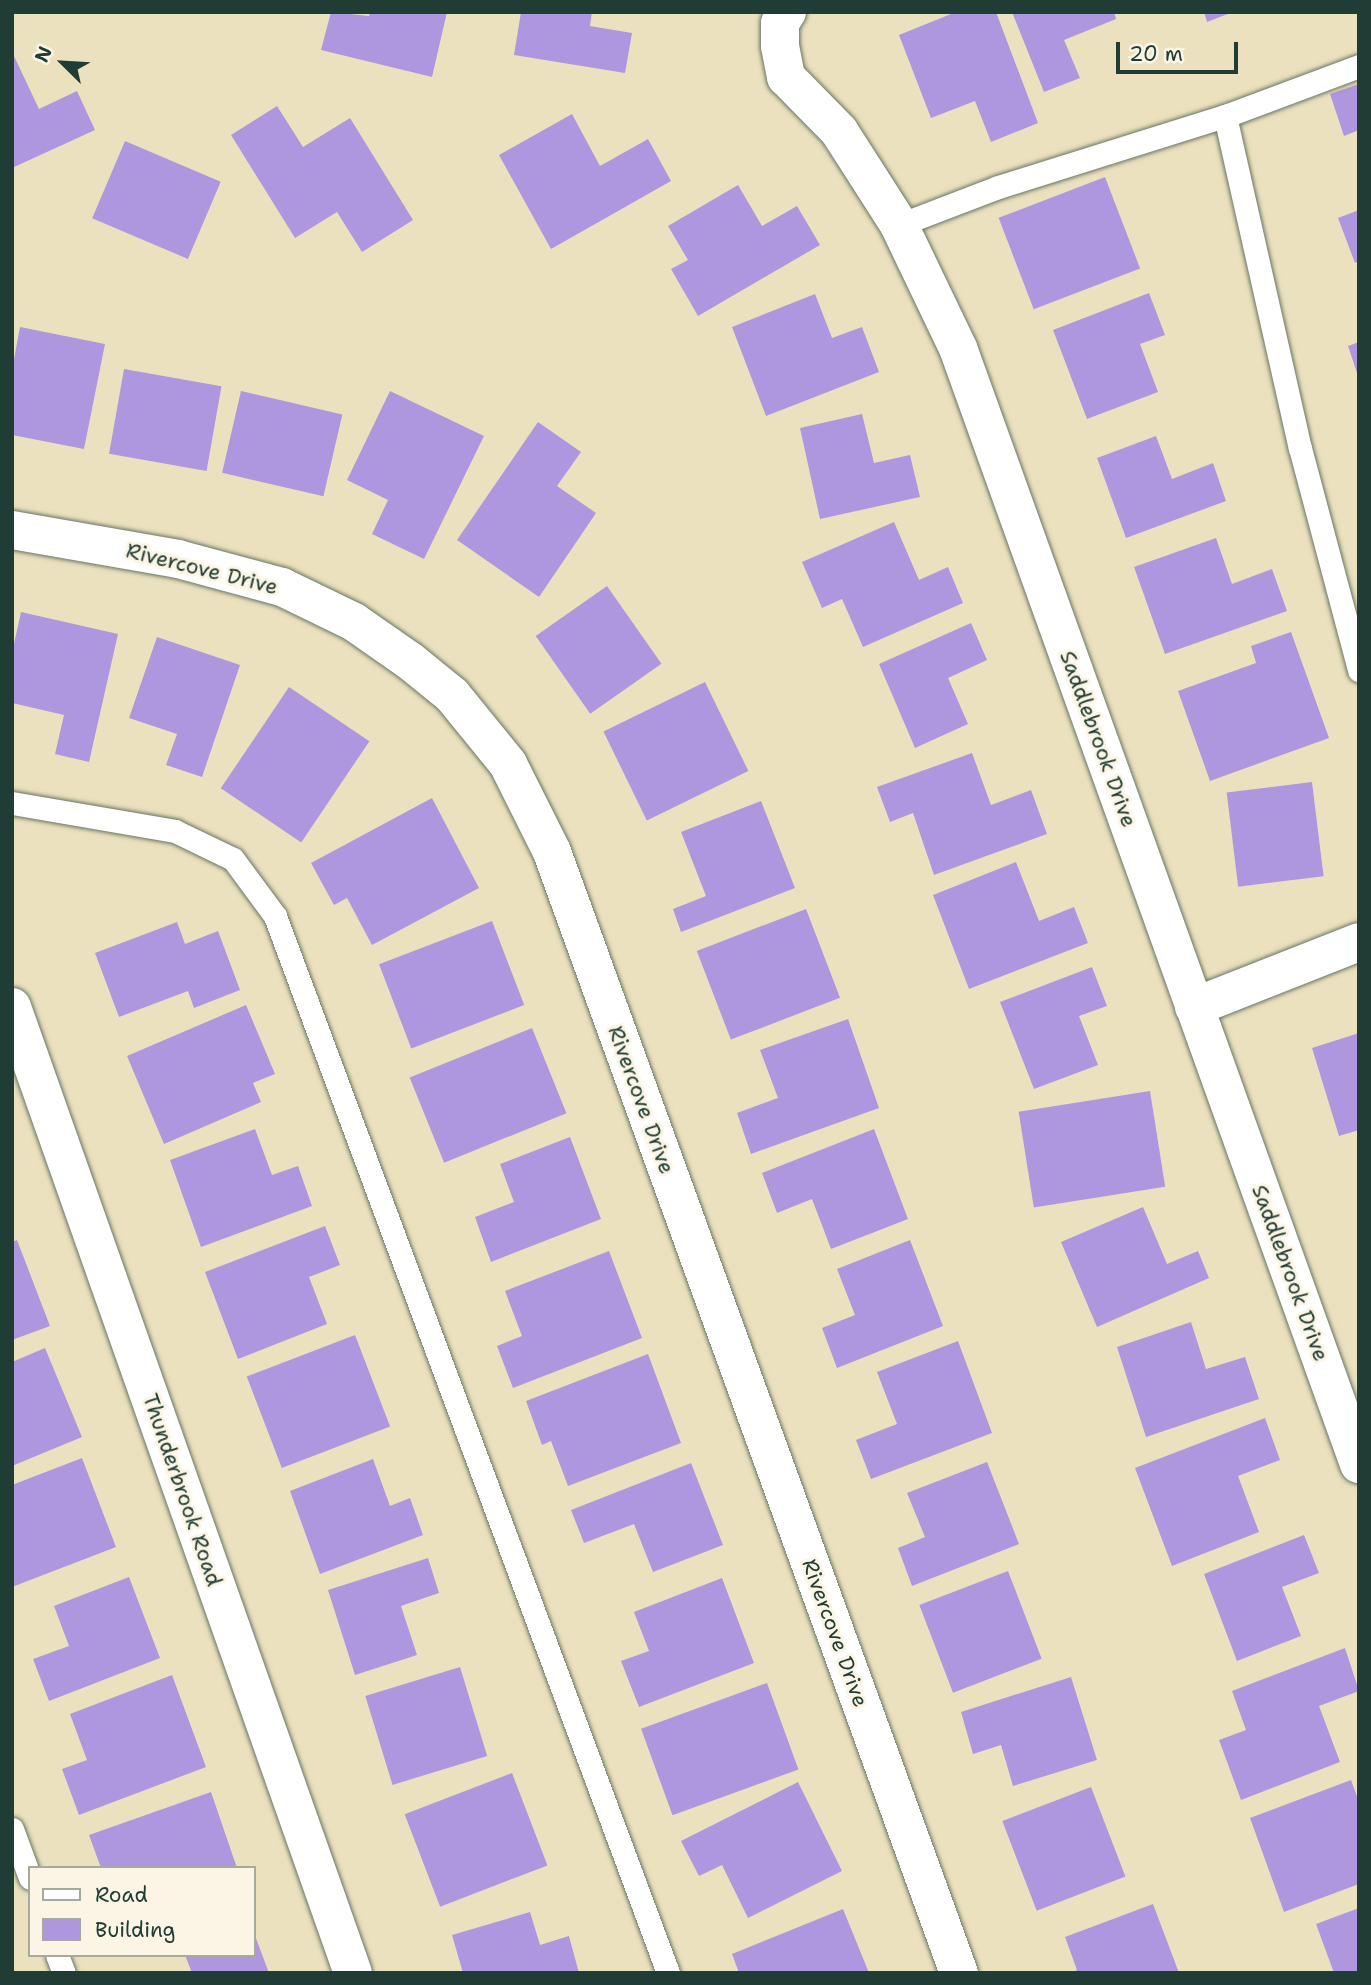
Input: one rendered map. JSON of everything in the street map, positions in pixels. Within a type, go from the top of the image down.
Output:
[{"type":"street","name":"Saddlebrook Drive","points":[[783,29],[786,77],[839,131],[899,225],[958,348],[1359,1464]]},
{"type":"street","name":"Rivercove Drive","points":[[12,530],[178,559],[282,587],[354,622],[410,661],[452,695],[508,764],[552,852],[959,1973]]},
{"type":"street","points":[[1194,1007],[1359,942]]},
{"type":"street","name":"Thunderbrook Road","points":[[12,1007],[353,1973]]},
{"type":"lane","points":[[899,225],[998,187],[1225,116],[1359,65]]},
{"type":"lane","points":[[1225,116],[1300,449],[1359,670]]},
{"type":"lane","points":[[12,803],[175,831],[233,859],[275,916],[668,1973]]},
{"type":"lane","points":[[12,1829],[28,1873]]},
{"type":"building","points":[[331,12],[369,16],[370,12],[447,12],[432,77],[321,50]]},
{"type":"building","points":[[521,12],[592,12],[590,26],[632,33],[625,73],[514,55]]},
{"type":"building","points":[[956,12],[996,12],[1038,123],[991,142],[975,101],[931,118],[899,35]]},
{"type":"building","points":[[1012,12],[1114,12],[1116,19],[1064,40],[1080,78],[1044,92]]},
{"type":"building","points":[[1204,12],[1233,12],[1207,22]]},
{"type":"building","points":[[14,56],[39,109],[77,91],[95,130],[12,168]]},
{"type":"building","points":[[1359,84],[1359,130],[1344,136],[1330,94]]},
{"type":"building","points":[[277,106],[303,147],[350,118],[413,220],[362,252],[337,212],[295,238],[231,135]]},
{"type":"building","points":[[572,114],[600,166],[648,139],[671,181],[551,249],[499,155]]},
{"type":"building","points":[[125,141],[221,182],[188,259],[92,218]]},
{"type":"building","points":[[1105,177],[1140,268],[1034,309],[999,218]]},
{"type":"building","points":[[738,185],[762,226],[797,206],[820,245],[698,316],[671,269],[688,260],[668,226]]},
{"type":"building","points":[[1359,210],[1359,261],[1355,263],[1338,218]]},
{"type":"building","points":[[1149,293],[1165,335],[1140,344],[1158,392],[1087,419],[1053,330]]},
{"type":"building","points":[[815,294],[832,338],[862,327],[879,372],[766,416],[732,327]]},
{"type":"building","points":[[20,327],[105,344],[84,449],[12,435],[12,370]]},
{"type":"building","points":[[1359,342],[1359,376],[1358,376],[1348,346]]},
{"type":"building","points":[[124,369],[221,386],[207,471],[109,454]]},
{"type":"building","points":[[241,391],[342,414],[323,496],[222,473]]},
{"type":"building","points":[[390,391],[484,436],[424,559],[372,534],[388,500],[347,480]]},
{"type":"building","points":[[862,414],[874,463],[910,455],[920,497],[820,519],[800,428]]},
{"type":"building","points":[[538,422],[581,452],[557,486],[596,513],[539,597],[457,540]]},
{"type":"building","points":[[1156,436],[1172,479],[1213,463],[1226,501],[1126,538],[1097,458]]},
{"type":"building","points":[[894,522],[919,580],[948,567],[963,603],[863,647],[842,599],[822,608],[802,562]]},
{"type":"building","points":[[1216,538],[1232,584],[1272,569],[1287,611],[1165,654],[1134,567]]},
{"type":"building","points":[[607,586],[661,664],[590,714],[536,636]]},
{"type":"building","points":[[21,612],[118,634],[89,762],[55,754],[64,715],[12,703],[12,653]]},
{"type":"building","points":[[971,623],[987,660],[948,678],[968,724],[915,748],[879,664]]},
{"type":"building","points":[[1291,632],[1329,738],[1210,781],[1178,691],[1256,663],[1251,646]]},
{"type":"building","points":[[157,637],[240,665],[202,777],[166,765],[177,734],[129,718]]},
{"type":"building","points":[[705,682],[748,771],[647,821],[603,732]]},
{"type":"building","points":[[289,687],[369,741],[301,842],[221,788]]},
{"type":"building","points":[[972,753],[991,805],[1031,790],[1047,834],[934,875],[913,813],[890,822],[877,787]]},
{"type":"building","points":[[1312,782],[1324,876],[1238,887],[1227,792]]},
{"type":"building","points":[[432,798],[479,888],[372,945],[347,898],[334,905],[311,863]]},
{"type":"building","points":[[761,801],[795,888],[681,932],[673,909],[706,896],[681,832]]},
{"type":"building","points":[[1016,862],[1039,921],[1074,907],[1088,943],[969,989],[933,895]]},
{"type":"building","points":[[806,909],[840,998],[731,1040],[697,951]]},
{"type":"building","points":[[492,921],[524,1005],[411,1048],[379,964]]},
{"type":"building","points":[[177,922],[185,944],[218,931],[240,990],[194,1008],[188,991],[119,1017],[95,953]]},
{"type":"building","points":[[1092,967],[1107,1006],[1079,1016],[1098,1065],[1034,1089],[1000,1002]]},
{"type":"building","points":[[246,1005],[275,1074],[253,1083],[261,1102],[164,1144],[127,1056]]},
{"type":"building","points":[[848,1019],[879,1108],[751,1154],[737,1113],[778,1098],[760,1050]]},
{"type":"building","points":[[532,1028],[566,1113],[444,1163],[410,1077]]},
{"type":"building","points":[[1359,1033],[1359,1130],[1339,1136],[1312,1048]]},
{"type":"building","points":[[1150,1091],[1165,1187],[1034,1208],[1019,1112]]},
{"type":"building","points":[[255,1129],[272,1175],[298,1166],[312,1206],[201,1247],[170,1160]]},
{"type":"building","points":[[874,1129],[908,1219],[831,1249],[812,1199],[777,1213],[762,1173]]},
{"type":"building","points":[[570,1137],[601,1219],[491,1262],[475,1217],[514,1202],[500,1164]]},
{"type":"building","points":[[1143,1207],[1167,1264],[1198,1251],[1209,1278],[1097,1327],[1061,1242]]},
{"type":"building","points":[[325,1226],[340,1265],[309,1277],[327,1324],[238,1359],[205,1272]]},
{"type":"building","points":[[17,1240],[50,1326],[12,1340],[12,1242]]},
{"type":"building","points":[[910,1240],[943,1326],[837,1368],[822,1328],[855,1315],[837,1269]]},
{"type":"building","points":[[609,1251],[642,1338],[513,1388],[497,1346],[522,1336],[505,1291]]},
{"type":"building","points":[[1191,1322],[1206,1369],[1245,1357],[1259,1399],[1146,1437],[1117,1347]]},
{"type":"building","points":[[355,1335],[390,1426],[282,1468],[247,1377]]},
{"type":"building","points":[[958,1341],[992,1433],[871,1479],[856,1440],[897,1424],[877,1372]]},
{"type":"building","points":[[45,1348],[82,1437],[12,1466],[12,1362]]},
{"type":"building","points":[[648,1354],[681,1443],[568,1486],[551,1441],[542,1445],[526,1401]]},
{"type":"building","points":[[1265,1418],[1280,1460],[1238,1476],[1259,1532],[1172,1566],[1135,1468]]},
{"type":"building","points":[[82,1458],[116,1547],[12,1587],[12,1485]]},
{"type":"building","points":[[373,1459],[390,1506],[410,1498],[423,1535],[320,1574],[290,1491]]},
{"type":"building","points":[[987,1462],[1019,1544],[912,1586],[898,1548],[925,1537],[907,1493]]},
{"type":"building","points":[[691,1463],[723,1545],[653,1572],[634,1524],[584,1543],[571,1510]]},
{"type":"building","points":[[1304,1535],[1319,1573],[1282,1587],[1301,1636],[1237,1661],[1204,1574]]},
{"type":"building","points":[[428,1558],[439,1593],[401,1606],[417,1655],[355,1675],[328,1590]]},
{"type":"building","points":[[1008,1571],[1042,1659],[953,1693],[919,1605]]},
{"type":"building","points":[[129,1577],[160,1658],[49,1701],[33,1659],[69,1646],[54,1606]]},
{"type":"building","points":[[722,1578],[754,1663],[639,1707],[621,1661],[649,1651],[634,1612]]},
{"type":"building","points":[[1345,1648],[1359,1691],[1319,1706],[1340,1762],[1241,1800],[1219,1740],[1246,1730],[1232,1691]]},
{"type":"building","points":[[460,1667],[487,1756],[393,1785],[365,1696]]},
{"type":"building","points":[[172,1675],[206,1767],[79,1815],[62,1769],[87,1760],[70,1714]]},
{"type":"building","points":[[1071,1677],[1097,1760],[1013,1786],[1001,1745],[973,1754],[961,1712]]},
{"type":"building","points":[[767,1683],[798,1769],[673,1815],[641,1729]]},
{"type":"building","points":[[512,1773],[547,1865],[440,1907],[405,1814]]},
{"type":"building","points":[[1351,1780],[1359,1802],[1359,1884],[1284,1912],[1250,1818]]},
{"type":"building","points":[[798,1782],[842,1871],[748,1918],[722,1865],[699,1876],[681,1841]]},
{"type":"building","points":[[1091,1787],[1125,1877],[1037,1911],[1002,1821]]},
{"type":"building","points":[[211,1792],[236,1866],[100,1866],[89,1835]]},
{"type":"building","points":[[1153,1904],[1179,1973],[1071,1973],[1077,1970],[1065,1937]]},
{"type":"building","points":[[1359,1908],[1359,1973],[1334,1973],[1316,1924]]},
{"type":"building","points":[[843,1909],[869,1973],[739,1973],[732,1954]]},
{"type":"building","points":[[530,1912],[540,1945],[569,1936],[579,1973],[463,1973],[452,1935]]},
{"type":"building","points":[[256,1938],[269,1973],[192,1973],[186,1957],[256,1957]]}]
